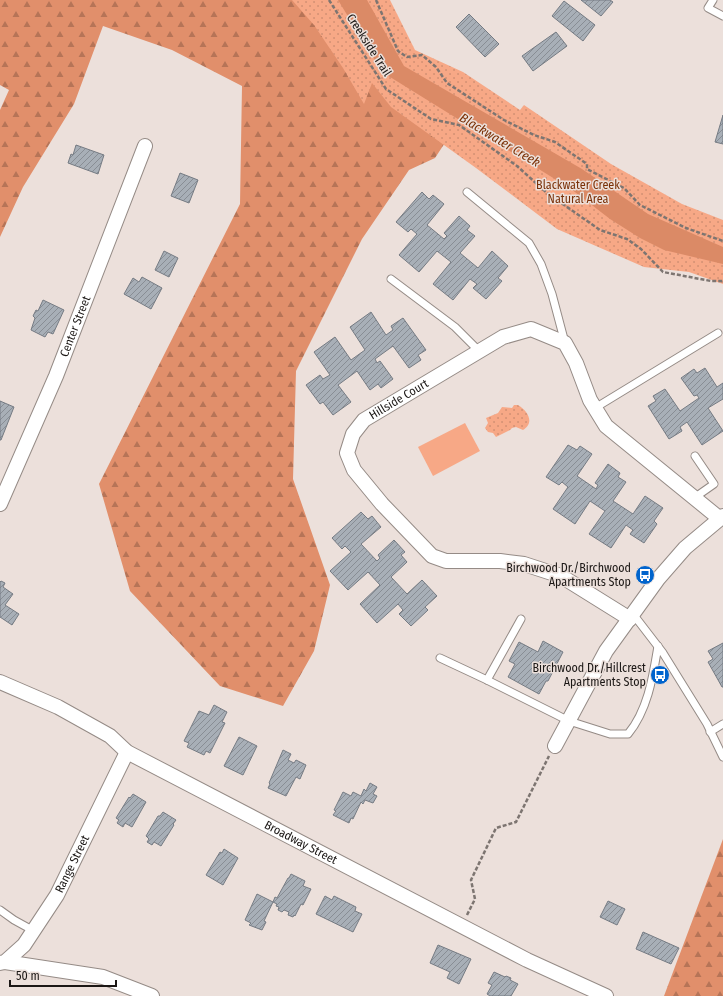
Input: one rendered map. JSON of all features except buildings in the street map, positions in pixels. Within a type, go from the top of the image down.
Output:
[{"type":"street","name":"Center Street","points":[[0,504],[56,376],[145,146]]},
{"type":"street","name":"Hillside Court","points":[[565,343],[531,329],[503,337],[364,420],[353,434],[347,453],[354,470],[382,504],[432,556],[446,561],[500,561],[524,564],[561,576],[631,616]]},
{"type":"street","points":[[554,746],[606,651],[631,616],[658,579],[685,548],[721,517],[694,498],[606,426],[590,400],[576,363],[565,343]]},
{"type":"street","name":"Broadway Street","points":[[0,682],[58,707],[110,736],[127,752],[527,960],[606,996]]},
{"type":"street","name":"Range Street","points":[[2,962],[24,945],[57,895],[127,752]]},
{"type":"street","points":[[2,962],[103,977],[148,995]]},
{"type":"lane","points":[[713,0],[708,8],[723,16]]},
{"type":"lane","points":[[466,192],[529,243],[541,264],[552,294],[565,343]]},
{"type":"lane","points":[[391,279],[455,327],[480,351]]},
{"type":"lane","points":[[595,408],[718,333]]},
{"type":"lane","points":[[694,498],[714,484],[695,456]]},
{"type":"lane","points":[[631,616],[658,646],[710,732],[723,757]]},
{"type":"lane","points":[[487,680],[521,619]]},
{"type":"lane","points":[[440,658],[569,721],[610,734],[628,734],[637,724],[652,681],[658,646]]},
{"type":"lane","points":[[710,732],[723,724]]},
{"type":"lane","points":[[0,910],[34,931]]},
{"type":"path","name":"Creekside Trail","points":[[329,0],[386,88],[431,119],[459,124],[517,166],[547,193],[600,230],[627,239],[641,249],[663,272],[723,281]]},
{"type":"path","points":[[376,0],[398,51],[407,57],[422,55],[436,67],[447,84],[504,120],[534,135],[555,142],[587,164],[587,170],[624,188],[640,205],[686,228],[723,241]]},
{"type":"path","points":[[462,926],[475,899],[471,880],[496,828],[516,822],[554,746]]},
{"type":"green space","points":[[0,0],[338,0],[460,120],[435,158],[409,170],[362,239],[296,371],[293,479],[330,585],[314,651],[283,706],[220,686],[130,591],[99,484],[240,204],[242,86],[172,50],[103,26],[74,104],[23,187],[0,237],[0,110],[9,90],[0,85]]},
{"type":"green space","name":"Blackwater Creek Natural Area","points":[[292,0],[390,0],[415,50],[463,72],[520,110],[524,105],[611,164],[682,204],[723,220],[723,284],[689,272],[644,267],[557,229],[391,107],[372,83],[364,104],[343,68],[314,25]]},
{"type":"green space","points":[[514,405],[518,405],[525,410],[529,417],[529,424],[527,427],[523,430],[516,427],[512,428],[496,437],[493,433],[488,432],[485,428],[488,423],[486,418],[498,413],[502,407],[512,408]]},
{"type":"green space","points":[[465,423],[480,451],[433,476],[418,447]]},
{"type":"green space","points":[[723,839],[723,996],[664,996]]},
{"type":"water","name":"Blackwater Creek","points":[[338,0],[367,0],[404,66],[582,169],[648,214],[723,247],[723,264],[664,250],[640,238],[610,219],[571,189],[382,72]]},
{"type":"place","name":"Birchwood Dr./Birchwood Apartments Stop","points":[[645,575]]},
{"type":"place","name":"Birchwood Dr./Hillcrest Apartments Stop","points":[[660,675]]}]
